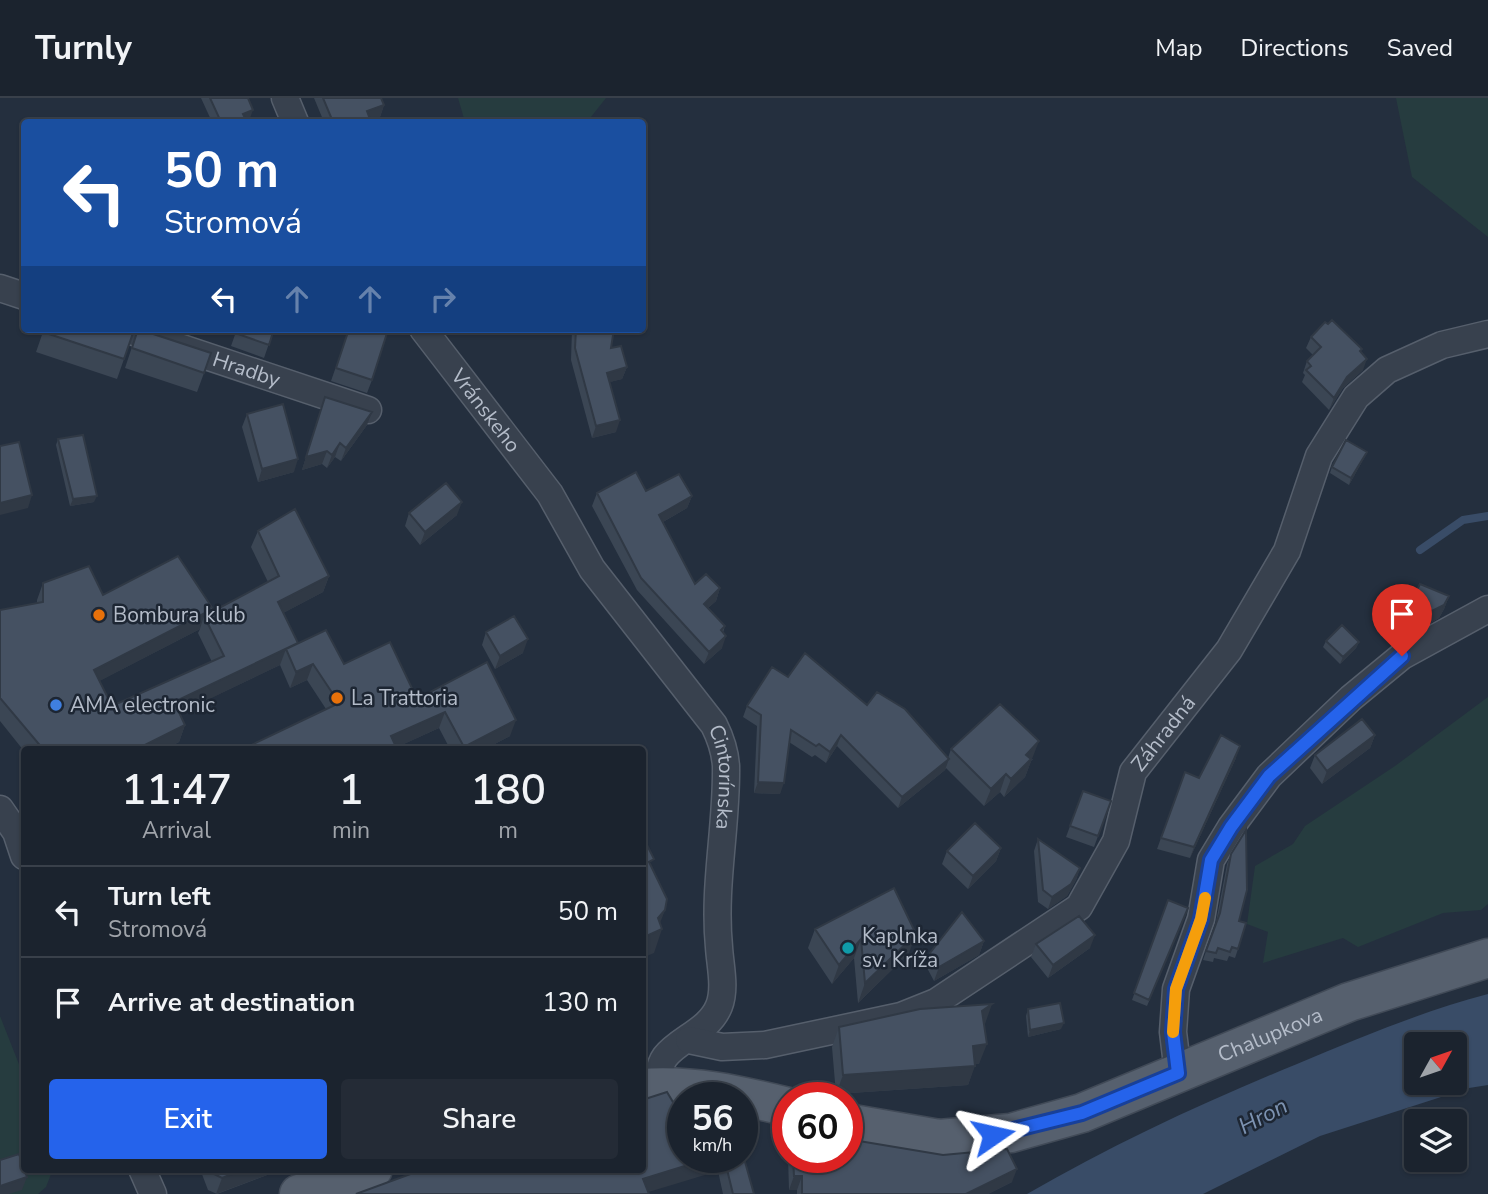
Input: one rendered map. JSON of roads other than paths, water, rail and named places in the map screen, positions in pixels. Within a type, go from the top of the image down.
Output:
[{"type":"main road","name":"Chalupkova","points":[[863,1126],[939,1139],[1011,1133],[1082,1113],[1349,1002],[1488,958]]},
{"type":"main road","points":[[649,1088],[719,1091],[772,1103]]},
{"type":"main road","points":[[299,1194],[361,1173]]},
{"type":"street","points":[[285,98],[294,119]]},
{"type":"street","points":[[0,288],[21,295]]},
{"type":"street","name":"Hradby","points":[[137,333],[368,410]]},
{"type":"street","name":"Vránskeho","points":[[426,333],[550,494]]},
{"type":"street","name":"Záhradná","points":[[689,1040],[722,1046],[765,1045],[901,1016],[936,1002],[1079,907],[1116,841],[1133,772],[1229,650],[1287,551],[1319,456],[1356,397],[1387,370],[1442,345],[1488,334]]},
{"type":"street","name":"Cintorínska","points":[[550,494],[592,569],[715,725],[723,744],[726,765],[718,866],[717,928],[722,982],[719,1006],[689,1040],[667,1054],[649,1088]]},
{"type":"street","points":[[1178,1073],[1173,1032],[1176,989],[1201,919],[1211,860],[1231,827],[1269,776],[1361,690],[1402,656],[1488,609]]},
{"type":"street","points":[[0,809],[16,832],[21,847]]},
{"type":"street","points":[[144,1173],[153,1194]]},
{"type":"water","name":"Hron","points":[[1488,994],[1488,1085],[1467,1089],[1467,1032],[1404,1032],[1404,1096],[1444,1096],[1320,1136],[1203,1194],[1027,1194],[1160,1124],[1228,1093],[1415,1017]]},
{"type":"waterway","points":[[1420,550],[1463,520],[1488,516]]},
{"type":"place","name":"Bombura klub","points":[[99,615]]},
{"type":"place","name":"La Trattoria","points":[[337,698]]},
{"type":"place","name":"AMA electronic","points":[[56,705]]},
{"type":"place","name":"Kaplnka sv. Kríža","points":[[848,948]]}]
